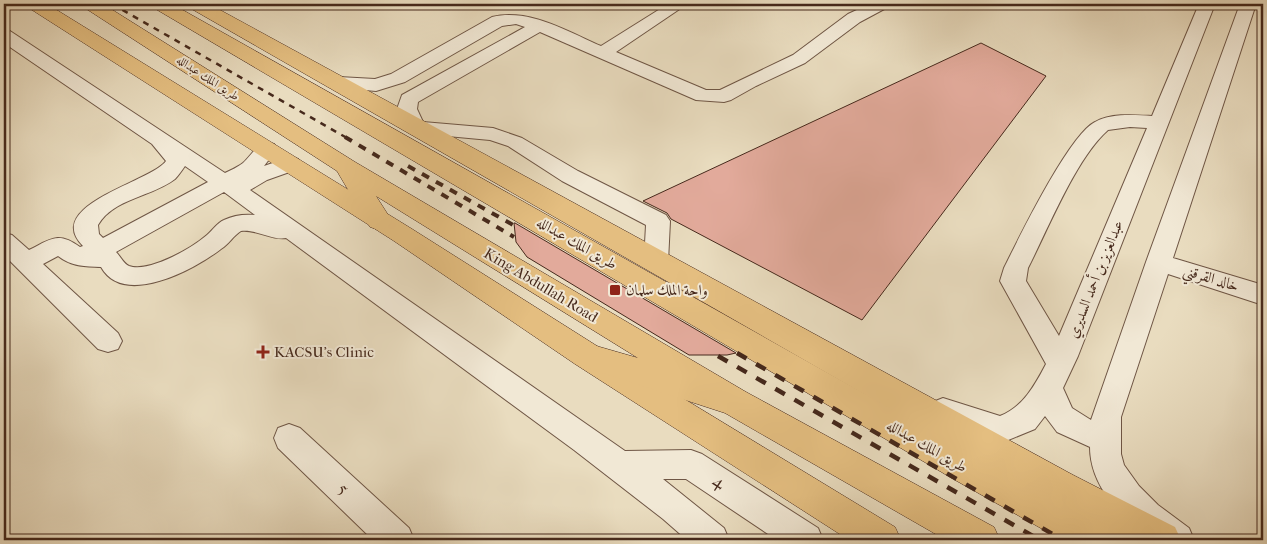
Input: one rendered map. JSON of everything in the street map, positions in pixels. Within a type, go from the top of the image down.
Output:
[{"type":"main road","points":[[35,4],[267,149],[586,355],[882,540]]},
{"type":"main road","name":"طريق الملك عبدالله","points":[[92,4],[347,167],[379,221]]},
{"type":"main road","name":"طريق الملك عبدالله","points":[[160,4],[958,464],[1098,540]]},
{"type":"main road","points":[[196,4],[1060,487],[1162,540]]},
{"type":"main road","name":"King Abdullah Road","points":[[347,167],[735,402]]},
{"type":"main road","points":[[586,355],[735,402],[981,540]]},
{"type":"street","points":[[603,53],[679,4]]},
{"type":"street","points":[[338,83],[376,85],[398,78],[498,21],[517,19],[539,26],[703,96],[724,96],[798,59],[854,18],[882,4]]},
{"type":"street","name":"عبدالعزيز بن أحمد السديري","points":[[893,394],[1002,430],[1024,420],[1044,396],[1207,4]]},
{"type":"street","points":[[1177,540],[1149,519],[1123,493],[1106,462],[1106,417],[1248,4]]},
{"type":"street","points":[[539,26],[409,99],[406,109],[415,127],[493,134],[515,142],[570,176],[658,220],[656,262]]},
{"type":"street","points":[[4,35],[157,137],[304,239],[620,466],[675,508],[712,540]]},
{"type":"street","points":[[1106,438],[1079,431],[1065,420],[1054,407],[1054,375],[1013,281],[1016,268],[1064,178],[1094,130],[1103,125],[1111,124],[1159,122]]},
{"type":"street","points":[[157,137],[177,162],[168,173],[112,199],[93,214],[87,224],[86,232],[90,243],[105,255],[116,270],[130,275],[166,270],[195,255],[216,241],[232,225],[246,222],[260,224],[304,239]]},
{"type":"street","points":[[229,186],[249,169],[267,149]]},
{"type":"street","points":[[26,262],[60,245],[76,257],[105,255],[229,186],[290,164]]},
{"type":"street","points":[[4,241],[108,341]]},
{"type":"street","name":"خالد القرقني","points":[[1158,262],[1263,295]]},
{"type":"street","name":"5","points":[[290,438],[397,540]]},
{"type":"street","name":"4","points":[[620,466],[691,464],[806,540]]},
{"type":"building","points":[[981,43],[1046,76],[862,320],[671,219],[667,213],[643,201]]},
{"type":"building","points":[[514,223],[736,353],[727,355],[689,355],[527,257],[516,242]]},
{"type":"railway","points":[[112,4],[347,138]]},
{"type":"railway","points":[[345,137],[514,237]]},
{"type":"railway","points":[[408,166],[515,226]]},
{"type":"railway","points":[[737,353],[1063,540]]},
{"type":"railway","points":[[718,356],[1040,540]]},
{"type":"place","name":"واحة الملك سلمان","points":[[615,290]]},
{"type":"place","name":"KACSU's Clinic","points":[[263,352]]}]
